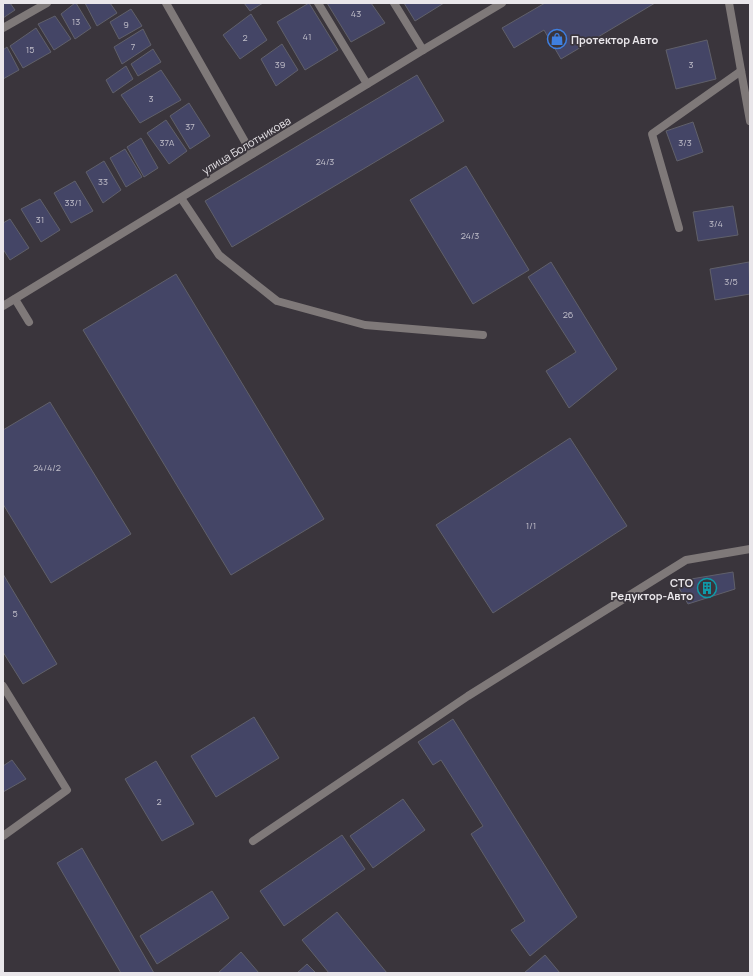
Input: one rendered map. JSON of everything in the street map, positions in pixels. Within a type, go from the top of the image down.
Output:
[{"type":"street","points":[[3,28],[47,3]]},
{"type":"street","points":[[166,3],[252,154]]},
{"type":"street","points":[[318,3],[367,84]]},
{"type":"street","points":[[394,3],[423,50]]},
{"type":"street","name":"улица Болотникова","points":[[3,306],[502,3]]},
{"type":"street","points":[[729,3],[750,121]]},
{"type":"street","points":[[679,228],[652,134],[741,71]]},
{"type":"street","points":[[180,198],[219,255],[277,301],[365,325],[483,335]]},
{"type":"street","points":[[15,299],[29,322]]},
{"type":"street","points":[[253,841],[468,696],[686,560],[750,549]]},
{"type":"street","points":[[3,686],[67,790],[3,836]]},
{"type":"building","points":[[3,3],[10,3],[15,10],[3,18]]},
{"type":"building","points":[[75,3],[91,28],[75,39],[61,14]]},
{"type":"building","points":[[85,3],[110,3],[117,13],[97,26]]},
{"type":"building","points":[[244,3],[263,3],[250,11]]},
{"type":"building","points":[[309,3],[338,50],[305,70],[277,22]]},
{"type":"building","points":[[327,3],[371,3],[385,23],[351,42]]},
{"type":"building","points":[[404,3],[444,3],[415,21]]},
{"type":"building","points":[[545,3],[655,3],[561,59],[544,30],[514,48],[502,28]]},
{"type":"building","points":[[131,9],[142,26],[119,39],[110,22]]},
{"type":"building","points":[[251,14],[267,40],[240,59],[223,35]]},
{"type":"building","points":[[55,16],[71,39],[54,50],[38,24]]},
{"type":"building","points":[[36,28],[51,52],[23,68],[10,46]]},
{"type":"building","points":[[143,29],[151,45],[122,64],[114,47]]},
{"type":"building","points":[[707,40],[716,79],[676,89],[666,50]]},
{"type":"building","points":[[282,44],[298,70],[276,86],[261,59]]},
{"type":"building","points":[[7,47],[19,70],[3,79],[3,50]]},
{"type":"building","points":[[153,49],[161,62],[138,76],[131,64]]},
{"type":"building","points":[[126,66],[133,79],[113,93],[106,80]]},
{"type":"building","points":[[161,70],[181,100],[140,123],[121,95]]},
{"type":"building","points":[[417,75],[444,121],[232,247],[205,201]]},
{"type":"building","points":[[189,103],[210,136],[190,149],[170,116]]},
{"type":"building","points":[[166,120],[187,151],[169,164],[147,133]]},
{"type":"building","points":[[693,122],[703,152],[677,161],[666,131]]},
{"type":"building","points":[[141,138],[158,168],[144,177],[127,147]]},
{"type":"building","points":[[125,149],[142,177],[126,187],[110,158]]},
{"type":"building","points":[[104,161],[121,190],[103,203],[86,172]]},
{"type":"building","points":[[466,166],[529,270],[473,304],[410,200]]},
{"type":"building","points":[[75,181],[93,211],[71,223],[54,193]]},
{"type":"building","points":[[40,199],[60,230],[41,242],[21,209]]},
{"type":"building","points":[[733,206],[738,235],[698,241],[693,212]]},
{"type":"building","points":[[10,219],[29,248],[10,260],[3,249],[3,223]]},
{"type":"building","points":[[551,262],[617,369],[569,408],[546,371],[576,352],[528,277]]},
{"type":"building","points":[[749,262],[750,294],[715,300],[710,269]]},
{"type":"building","points":[[176,274],[324,519],[231,575],[83,330]]},
{"type":"building","points":[[50,402],[131,534],[51,583],[3,504],[3,430]]},
{"type":"building","points":[[570,438],[627,526],[493,613],[436,525]]},
{"type":"building","name":"СТО Редуктор-Авто","points":[[733,572],[735,589],[688,604],[679,588],[691,579]]},
{"type":"building","points":[[3,574],[57,664],[23,684],[3,652]]},
{"type":"building","points":[[254,717],[279,758],[216,797],[191,756]]},
{"type":"building","points":[[453,719],[577,917],[530,956],[511,930],[525,921],[471,834],[483,826],[441,760],[433,765],[418,742]]},
{"type":"building","points":[[12,760],[26,779],[3,792],[3,766]]},
{"type":"building","points":[[156,761],[194,824],[162,841],[125,779]]},
{"type":"building","points":[[403,799],[425,830],[373,868],[350,836]]},
{"type":"building","points":[[342,835],[365,869],[284,926],[260,891]]},
{"type":"building","points":[[82,848],[154,973],[121,973],[57,863]]},
{"type":"building","points":[[212,891],[229,918],[157,964],[140,936]]},
{"type":"building","points":[[337,912],[387,973],[329,973],[302,940]]},
{"type":"building","points":[[241,952],[259,973],[218,973]]},
{"type":"building","points":[[545,955],[560,973],[524,973]]},
{"type":"building","points":[[307,964],[316,973],[297,973]]},
{"type":"place","name":"Протектор Авто","points":[[557,39]]},
{"type":"place","name":"СТО Редуктор-Авто","points":[[707,588]]}]
